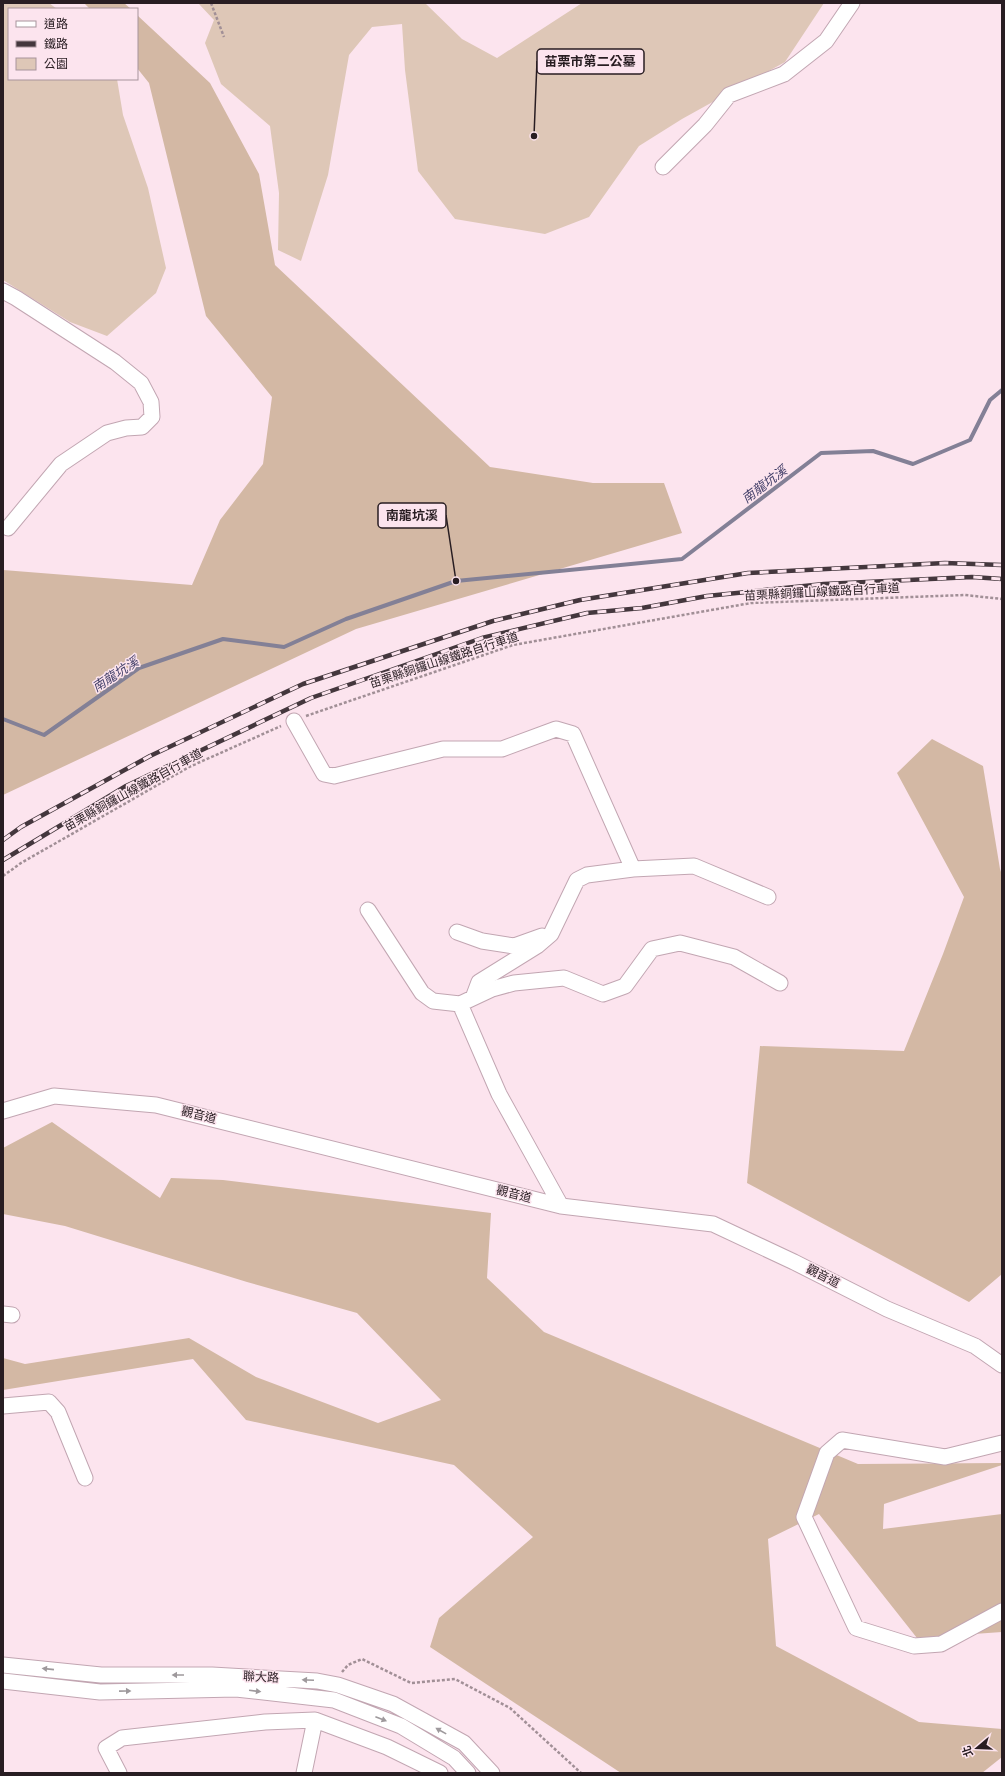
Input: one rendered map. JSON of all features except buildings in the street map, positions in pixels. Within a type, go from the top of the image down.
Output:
[{"type":"street","points":[[663,167],[705,125],[729,95],[784,74],[826,41],[852,3]]},
{"type":"street","points":[[3,291],[115,362],[141,383],[151,402],[152,417],[142,427],[126,428],[107,433],[61,464],[8,528]]},
{"type":"street","points":[[294,720],[324,774],[334,776],[443,749],[502,749],[556,729],[573,734],[633,868]]},
{"type":"street","points":[[466,1001],[479,982],[537,946],[551,934],[577,880],[587,875],[633,868],[694,866],[768,897]]},
{"type":"street","points":[[368,910],[422,993],[433,1001],[466,1001],[492,989],[514,983],[564,978],[603,994],[625,986],[652,949],[680,944],[734,957],[780,983]]},
{"type":"street","points":[[456,932],[482,941],[514,946],[551,934]]},
{"type":"street","points":[[466,1001],[499,1094],[561,1206]]},
{"type":"street","name":"觀音道","points":[[3,1111],[54,1096],[156,1105],[561,1206],[713,1224],[794,1262],[887,1309],[975,1346],[1002,1365]]},
{"type":"street","points":[[3,1406],[49,1402],[58,1412],[85,1478]]},
{"type":"street","points":[[1002,1443],[945,1457],[842,1440],[827,1452],[804,1517],[856,1628],[914,1646],[941,1644],[1002,1611]]},
{"type":"street","name":"聯大路","points":[[3,1665],[101,1675],[212,1675],[316,1681],[338,1685],[393,1704],[464,1743],[492,1773]]},
{"type":"street","points":[[100,1692],[101,1675]]},
{"type":"street","name":"聯大路","points":[[3,1681],[100,1692],[236,1689],[334,1700],[401,1726],[454,1758],[468,1773]]},
{"type":"street","points":[[334,1700],[338,1685]]},
{"type":"street","points":[[119,1773],[106,1748],[122,1738],[265,1722],[315,1720],[387,1747],[440,1773],[454,1758],[464,1743]]},
{"type":"street","points":[[304,1773],[315,1720]]},
{"type":"path","points":[[211,3],[224,37]]},
{"type":"path","name":"苗栗縣銅鑼山線鐵路自行車道","points":[[3,876],[21,863],[188,767],[294,720],[513,645],[751,603],[965,596],[1002,599]]},
{"type":"path","points":[[338,1685],[339,1675],[348,1664],[362,1659],[411,1683],[455,1679],[510,1708],[581,1773]]},
{"type":"green space","points":[[3,3],[49,3],[56,8],[8,8],[8,80],[117,80],[123,115],[148,188],[166,268],[156,293],[107,336],[70,322],[3,280]]},
{"type":"green space","points":[[198,3],[425,3],[462,39],[497,58],[582,3],[824,3],[785,62],[682,119],[639,146],[589,217],[545,234],[455,219],[418,171],[405,70],[402,24],[372,27],[349,55],[328,175],[301,261],[278,250],[279,193],[270,126],[221,84],[205,43],[214,20]]},
{"type":"shaded area","points":[[84,3],[124,3],[130,8],[89,8]]},
{"type":"shaded area","points":[[138,16],[210,83],[259,174],[275,265],[490,467],[593,483],[664,483],[682,533],[356,629],[3,795],[3,570],[192,585],[220,520],[263,464],[272,397],[206,316],[149,83],[138,69]]},
{"type":"shaded area","points":[[932,739],[983,766],[1002,875],[1002,1274],[969,1302],[747,1183],[760,1046],[904,1051],[964,897],[897,773]]},
{"type":"shaded area","points":[[52,1122],[160,1198],[171,1178],[223,1180],[491,1213],[487,1278],[544,1332],[858,1464],[1002,1463],[1002,1465],[884,1504],[883,1529],[1002,1514],[1002,1632],[917,1638],[819,1514],[768,1539],[776,1646],[919,1722],[1002,1729],[1002,1757],[982,1773],[621,1773],[430,1647],[439,1618],[533,1537],[454,1465],[246,1420],[193,1359],[3,1390],[3,1358],[25,1364],[189,1338],[256,1377],[378,1423],[441,1400],[357,1313],[247,1282],[65,1226],[3,1214],[3,1148]]},
{"type":"waterway","name":"南龍坑溪","points":[[3,719],[44,735],[139,668],[223,639],[284,647],[346,619],[456,581],[682,559],[821,453],[873,451],[913,464],[970,440],[990,400],[1002,390]]},
{"type":"railway","points":[[3,840],[21,827],[150,756],[303,684],[493,621],[580,600],[748,573],[945,563],[1002,565]]},
{"type":"railway","points":[[3,860],[126,786],[311,698],[482,638],[587,613],[642,608],[707,596],[824,584],[972,577],[1002,579]]},
{"type":"place","name":"苗栗市第二公墓","points":[[534,136]]},
{"type":"place","name":"南龍坑溪","points":[[456,581]]}]
